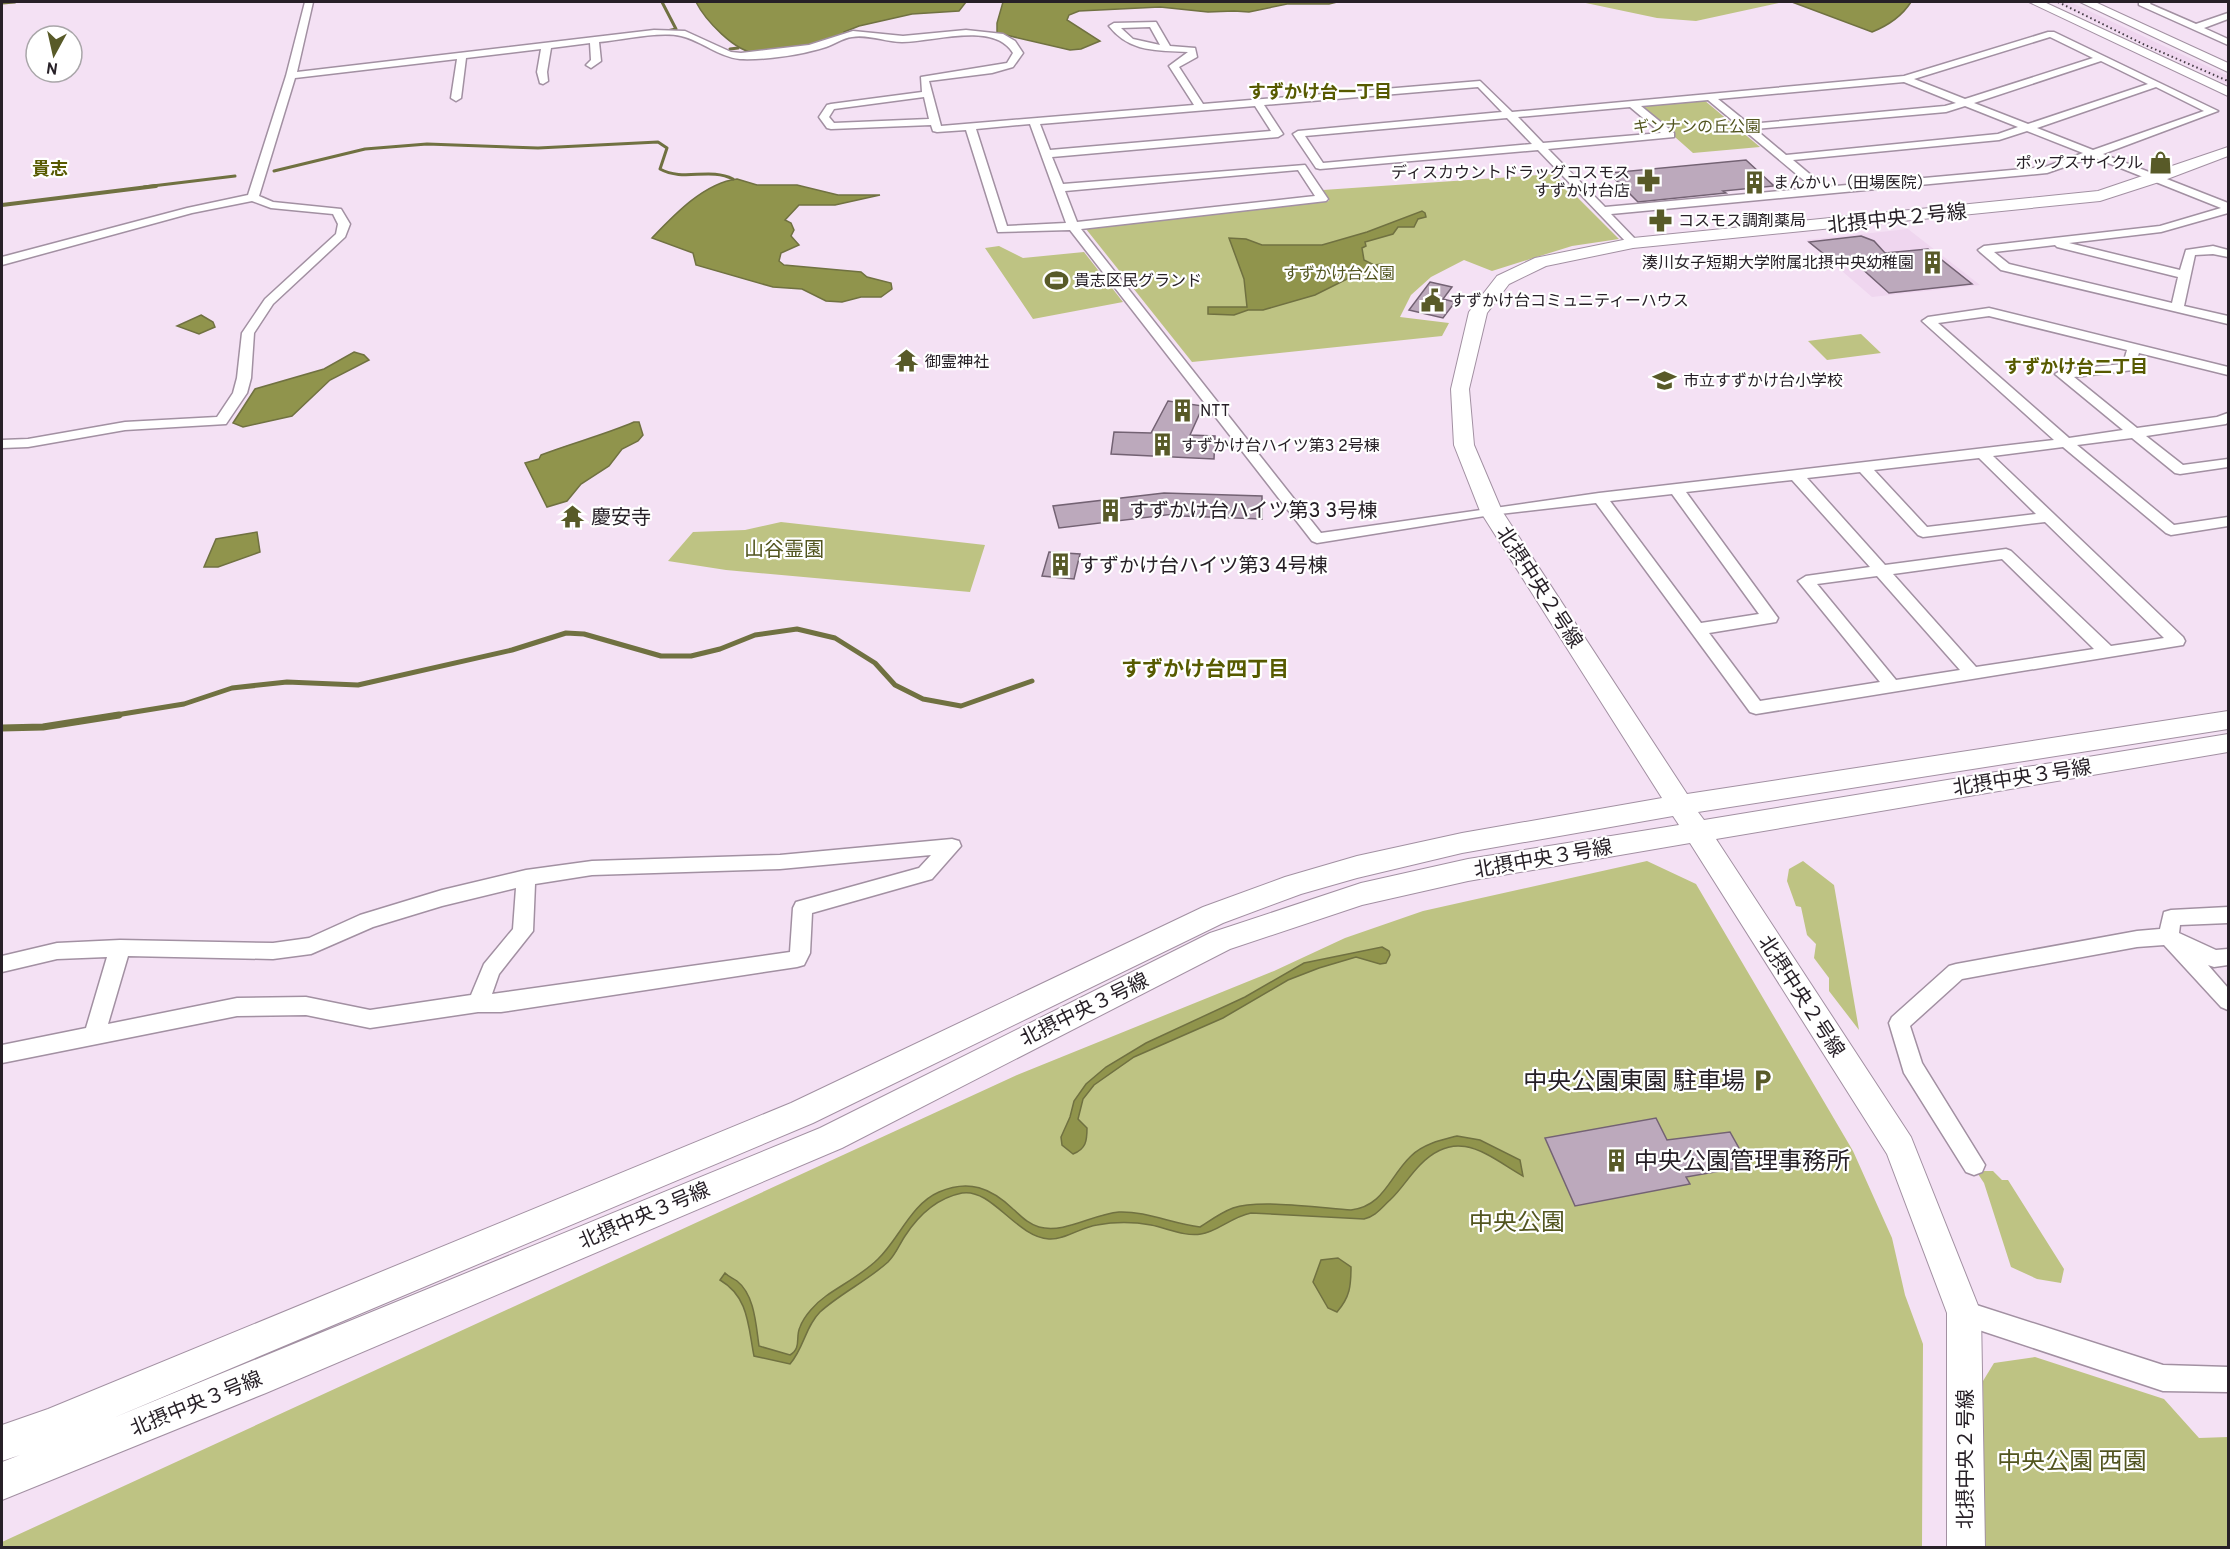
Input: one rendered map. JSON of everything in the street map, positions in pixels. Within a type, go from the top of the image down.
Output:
[{"type":"street","points":[[253,197],[291,76],[309,2]]},
{"type":"street","points":[[2035,2],[2229,92]]},
{"type":"street","points":[[2047,2],[2229,87]]},
{"type":"street","points":[[2073,2],[2134,32],[2229,73]]},
{"type":"street","points":[[2086,2],[2229,68]]},
{"type":"street","points":[[2147,2],[2142,3],[2229,42]]},
{"type":"street","points":[[2197,27],[2229,16]]},
{"type":"street","points":[[1166,47],[1153,24],[1114,26],[1128,42],[1143,46],[1192,50],[1194,55],[1174,66],[1201,108]]},
{"type":"street","points":[[291,76],[591,39],[682,33],[729,54],[741,56],[819,46],[852,34],[902,39],[959,32],[989,35],[1008,40],[1017,48],[1018,53],[1010,65],[992,70],[924,79],[937,129],[1479,84],[1633,243]]},
{"type":"street","points":[[1602,211],[2047,170],[2213,111],[2051,34],[1905,79],[1631,103],[1298,134],[1320,166],[1670,135],[1631,103]]},
{"type":"street","points":[[591,39],[596,44],[596,61],[591,64]]},
{"type":"street","points":[[543,81],[541,73],[547,54],[546,45]]},
{"type":"street","points":[[456,98],[462,55]]},
{"type":"street","points":[[1747,127],[1946,109],[2102,58]]},
{"type":"street","points":[[1905,79],[2229,208]]},
{"type":"street","points":[[1783,158],[1999,137],[2156,84]]},
{"type":"street","points":[[928,94],[831,107],[824,117],[831,126],[935,122]]},
{"type":"street","points":[[1709,96],[1822,190]]},
{"type":"street","points":[[1046,154],[1278,134],[1258,103]]},
{"type":"street","points":[[1034,122],[1073,226],[1317,538],[1599,497],[2066,443],[2221,421],[2229,417]]},
{"type":"street","points":[[970,126],[1002,230],[1073,226],[1322,199],[1301,167],[1059,188]]},
{"type":"street","name":"北摂中央２号線","points":[[1966,1548],[1964,1313],[1900,1147],[1491,511],[1464,446],[1460,389],[1478,312],[1503,280],[1541,262],[1633,243],[2100,196],[2229,151]]},
{"type":"street","points":[[2,261],[191,210],[253,197],[272,205],[337,211],[344,224],[341,235],[269,302],[248,333],[244,378],[240,393],[221,421],[125,426],[28,443],[2,444]]},
{"type":"street","points":[[2229,208],[2161,229],[1984,250],[2006,267],[2229,320]]},
{"type":"street","points":[[2054,242],[2065,247],[2185,275]]},
{"type":"street","points":[[2177,308],[2190,252],[2213,250],[2229,253]]},
{"type":"street","points":[[2229,371],[1989,312],[1928,321],[2066,443],[2171,530],[2229,522]]},
{"type":"street","points":[[2134,348],[2128,367],[2062,374],[2180,470],[2229,463]]},
{"type":"street","points":[[1599,497],[1756,708],[2177,641],[1982,453]]},
{"type":"street","points":[[1862,466],[1923,532],[2048,516]]},
{"type":"street","points":[[1795,474],[1972,674]]},
{"type":"street","points":[[1675,488],[1770,618],[1697,629]]},
{"type":"street","points":[[1892,686],[1806,581],[1880,569],[2006,554],[2107,652]]},
{"type":"street","name":"北摂中央３号線","points":[[2,1443],[48,1427],[802,1113],[1214,915],[1295,885],[1357,867],[1462,843],[1680,805],[2226,741]]},
{"type":"street","name":"北摂中央３号線","points":[[2,1481],[253,1380],[831,1138],[1220,941],[1360,894],[1468,870],[2226,741]]},
{"type":"street","points":[[2,966],[57,951],[120,948],[273,951],[311,946],[367,921],[442,897],[526,878],[592,868],[780,862],[952,846],[925,874],[803,908],[800,953],[797,959],[501,1002],[478,1002],[370,1019],[306,1006],[237,1007],[2,1054]]},
{"type":"street","points":[[478,1002],[491,970],[523,931],[526,878]]},
{"type":"street","points":[[2229,915],[2170,918],[2169,937],[2229,1001]]},
{"type":"street","points":[[1974,1164],[1912,1066],[1899,1023],[1956,972],[2137,939],[2169,937],[2214,959],[2229,957]]},
{"type":"street","points":[[94,1036],[120,948]]},
{"type":"street","points":[[1964,1313],[2163,1378],[2229,1380]]},
{"type":"shaded area","points":[[696,2],[966,2],[959,11],[912,14],[859,26],[844,32],[845,35],[819,44],[756,53],[730,41],[706,17]]},
{"type":"shaded area","points":[[1003,2],[1337,2],[1287,4],[1249,12],[1208,12],[1160,7],[1079,11],[1069,15],[1067,20],[1100,41],[1081,49],[1070,50],[997,33],[997,23]]},
{"type":"shaded area","points":[[1792,2],[1911,2],[1894,20],[1872,32]]},
{"type":"shaded area","points":[[2054,2],[2070,2],[2228,76],[2228,84]]},
{"type":"shaded area","points":[[737,179],[757,185],[797,185],[838,195],[880,195],[835,205],[799,205],[785,220],[791,223],[794,230],[791,236],[799,245],[781,253],[779,261],[784,265],[861,272],[867,277],[891,283],[892,289],[881,297],[861,297],[842,302],[826,301],[802,289],[773,287],[696,265],[693,253],[652,238],[701,193]]},
{"type":"shaded area","points":[[1422,211],[1426,217],[1418,219],[1414,227],[1398,227],[1393,234],[1365,242],[1366,246],[1362,248],[1364,260],[1374,265],[1382,264],[1384,269],[1359,273],[1315,295],[1263,310],[1248,310],[1234,315],[1208,314],[1208,307],[1247,307],[1244,279],[1229,238],[1246,239],[1262,245],[1322,245],[1367,232]]},
{"type":"shaded area","points":[[1908,229],[1980,285],[1872,297],[1806,240]]},
{"type":"shaded area","points":[[201,315],[213,322],[215,327],[199,334],[177,326]]},
{"type":"shaded area","points":[[354,352],[364,355],[369,360],[330,380],[292,416],[243,427],[233,423],[255,389],[324,369]]},
{"type":"shaded area","points":[[639,422],[643,435],[638,441],[622,449],[609,466],[581,484],[567,501],[547,507],[525,463],[539,459],[541,455]]},
{"type":"shaded area","points":[[257,532],[260,552],[218,567],[204,567],[216,539]]},
{"type":"shaded area","points":[[1382,947],[1389,951],[1390,955],[1386,963],[1380,964],[1356,957],[1319,968],[1288,980],[1223,1018],[1134,1057],[1094,1085],[1083,1099],[1078,1119],[1087,1128],[1083,1147],[1073,1154],[1062,1145],[1061,1137],[1074,1101],[1086,1084],[1106,1067],[1146,1043],[1245,997],[1304,963]]},
{"type":"shaded area","points":[[1457,1136],[1480,1140],[1520,1160],[1523,1176],[1473,1148],[1447,1147],[1434,1153],[1420,1165],[1394,1196],[1368,1218],[1251,1213],[1207,1233],[1195,1235],[1144,1224],[1117,1223],[1091,1226],[1061,1238],[1049,1239],[1026,1230],[984,1198],[973,1193],[953,1195],[922,1215],[888,1262],[820,1312],[790,1364],[754,1356],[746,1313],[742,1304],[730,1287],[720,1280],[725,1273],[737,1281],[748,1294],[754,1311],[759,1346],[790,1355],[796,1349],[802,1323],[814,1306],[878,1259],[921,1205],[939,1192],[950,1188],[970,1186],[988,1191],[1028,1222],[1039,1227],[1059,1228],[1109,1214],[1129,1212],[1200,1227],[1224,1212],[1244,1205],[1274,1204],[1351,1210],[1362,1207],[1379,1197],[1403,1164],[1421,1148]]},
{"type":"shaded area","points":[[1338,1258],[1351,1267],[1351,1274],[1347,1296],[1337,1312],[1328,1308],[1313,1282],[1321,1260]]},
{"type":"green space","points":[[1581,2],[1783,2],[1696,21],[1657,18]]},
{"type":"green space","name":"ギンナンの丘公園","points":[[1704,100],[1760,147],[1693,153],[1640,106]]},
{"type":"green space","name":"すずかけ台公園","points":[[1554,174],[1619,239],[1572,246],[1492,271],[1464,260],[1431,277],[1411,295],[1400,317],[1449,323],[1442,336],[1192,362],[1086,229],[1329,201],[1323,190]]},
{"type":"green space","name":"貴志区民グランド","points":[[999,246],[1023,258],[1084,252],[1123,302],[1033,319],[985,248]]},
{"type":"green space","points":[[1861,334],[1881,353],[1827,360],[1808,341]]},
{"type":"green space","name":"山谷霊園","points":[[781,522],[985,545],[970,592],[726,570],[668,561],[693,532],[745,530]]},
{"type":"green space","name":"中央公園","points":[[1647,861],[1696,884],[1853,1151],[1892,1238],[1905,1295],[1923,1344],[1922,1547],[2,1548],[2,1542],[1017,1075],[1274,971],[1345,938],[1423,911]]},
{"type":"green space","points":[[1803,861],[1834,885],[1859,1030],[1829,991],[1829,978],[1814,958],[1816,944],[1807,935],[1801,907],[1796,906],[1787,881],[1789,869]]},
{"type":"green space","points":[[1976,1171],[1993,1171],[2002,1180],[2008,1180],[2064,1269],[2061,1283],[2037,1279],[2011,1267],[1984,1183]]},
{"type":"green space","name":"中央公園 西園","points":[[2035,1357],[2164,1399],[2199,1438],[2228,1437],[2228,1547],[1985,1547],[1983,1381],[1994,1363]]},
{"type":"building","name":"ディスカウントドラッグコスモス すずかけ台店","points":[[1746,160],[1774,186],[1638,202],[1609,173]]},
{"type":"building","points":[[1861,236],[1874,241],[1885,253],[1928,249],[1972,284],[1889,293],[1849,257],[1830,259],[1809,242]]},
{"type":"building","name":"すずかけ台コミュニティーハウス","points":[[1430,282],[1452,287],[1443,299],[1455,302],[1443,318],[1409,310]]},
{"type":"building","name":"すずかけ台ハイツ第3 2号棟","points":[[1168,401],[1203,406],[1190,435],[1215,436],[1214,459],[1111,454],[1114,432],[1151,433]]},
{"type":"building","points":[[1164,493],[1262,496],[1262,519],[1182,516],[1182,513],[1059,528],[1053,506]]},
{"type":"building","name":"すずかけ台ハイツ第3 4号棟","points":[[1049,552],[1080,554],[1074,579],[1042,576]]},
{"type":"building","name":"中央公園管理事務所","points":[[1656,1118],[1667,1140],[1730,1132],[1749,1166],[1686,1177],[1690,1184],[1575,1206],[1545,1138]]},
{"type":"waterway","points":[[2,3],[15,2]]},
{"type":"waterway","points":[[662,2],[676,29],[667,31]]},
{"type":"waterway","points":[[730,49],[738,48]]},
{"type":"waterway","points":[[274,171],[365,149],[427,144],[538,148],[658,142],[667,148],[660,169],[669,173],[715,174],[733,179]]},
{"type":"waterway","points":[[144,187],[235,176]]},
{"type":"waterway","points":[[2,205],[156,186]]},
{"type":"waterway","points":[[110,716],[184,704],[232,688],[287,682],[358,685],[512,650],[566,633],[584,634],[661,656],[691,656],[720,649],[755,635],[797,629],[835,638],[875,663],[895,685],[923,699],[961,706],[1032,681]]},
{"type":"waterway","points":[[2,728],[43,727],[119,715]]},
{"type":"railway","points":[[2058,2],[2145,45],[2228,81]]},
{"type":"place","name":"ポップスサイクル","points":[[2161,162]]},
{"type":"place","name":"ディスカウントドラッグコスモス すずかけ台店","points":[[1648,181]]},
{"type":"place","name":"まんかい（田場医院）","points":[[1755,182]]},
{"type":"place","name":"コスモス調剤薬局","points":[[1660,220]]},
{"type":"place","name":"湊川女子短期大学附属北摂中央幼稚園","points":[[1932,262]]},
{"type":"place","name":"貴志区民グランド","points":[[1056,280]]},
{"type":"place","name":"すずかけ台コミュニティーハウス","points":[[1432,300]]},
{"type":"place","name":"御霊神社","points":[[907,361]]},
{"type":"place","name":"市立すずかけ台小学校","points":[[1665,380]]},
{"type":"place","name":"NTT","points":[[1182,410]]},
{"type":"place","name":"すずかけ台ハイツ第3 2号棟","points":[[1163,445]]},
{"type":"place","name":"すずかけ台ハイツ第3 3号棟","points":[[1111,510]]},
{"type":"place","name":"慶安寺","points":[[573,517]]},
{"type":"place","name":"すずかけ台ハイツ第3 4号棟","points":[[1061,565]]},
{"type":"place","name":"中央公園東園 駐車場","points":[[1763,1081]]},
{"type":"place","name":"中央公園管理事務所","points":[[1616,1161]]},
{"type":"district","name":"すずかけ台一丁目","points":[[1320,92]]},
{"type":"district","name":"貴志","points":[[50,169]]},
{"type":"district","name":"すずかけ台二丁目","points":[[2076,367]]},
{"type":"district","name":"すずかけ台四丁目","points":[[1205,669]]}]
